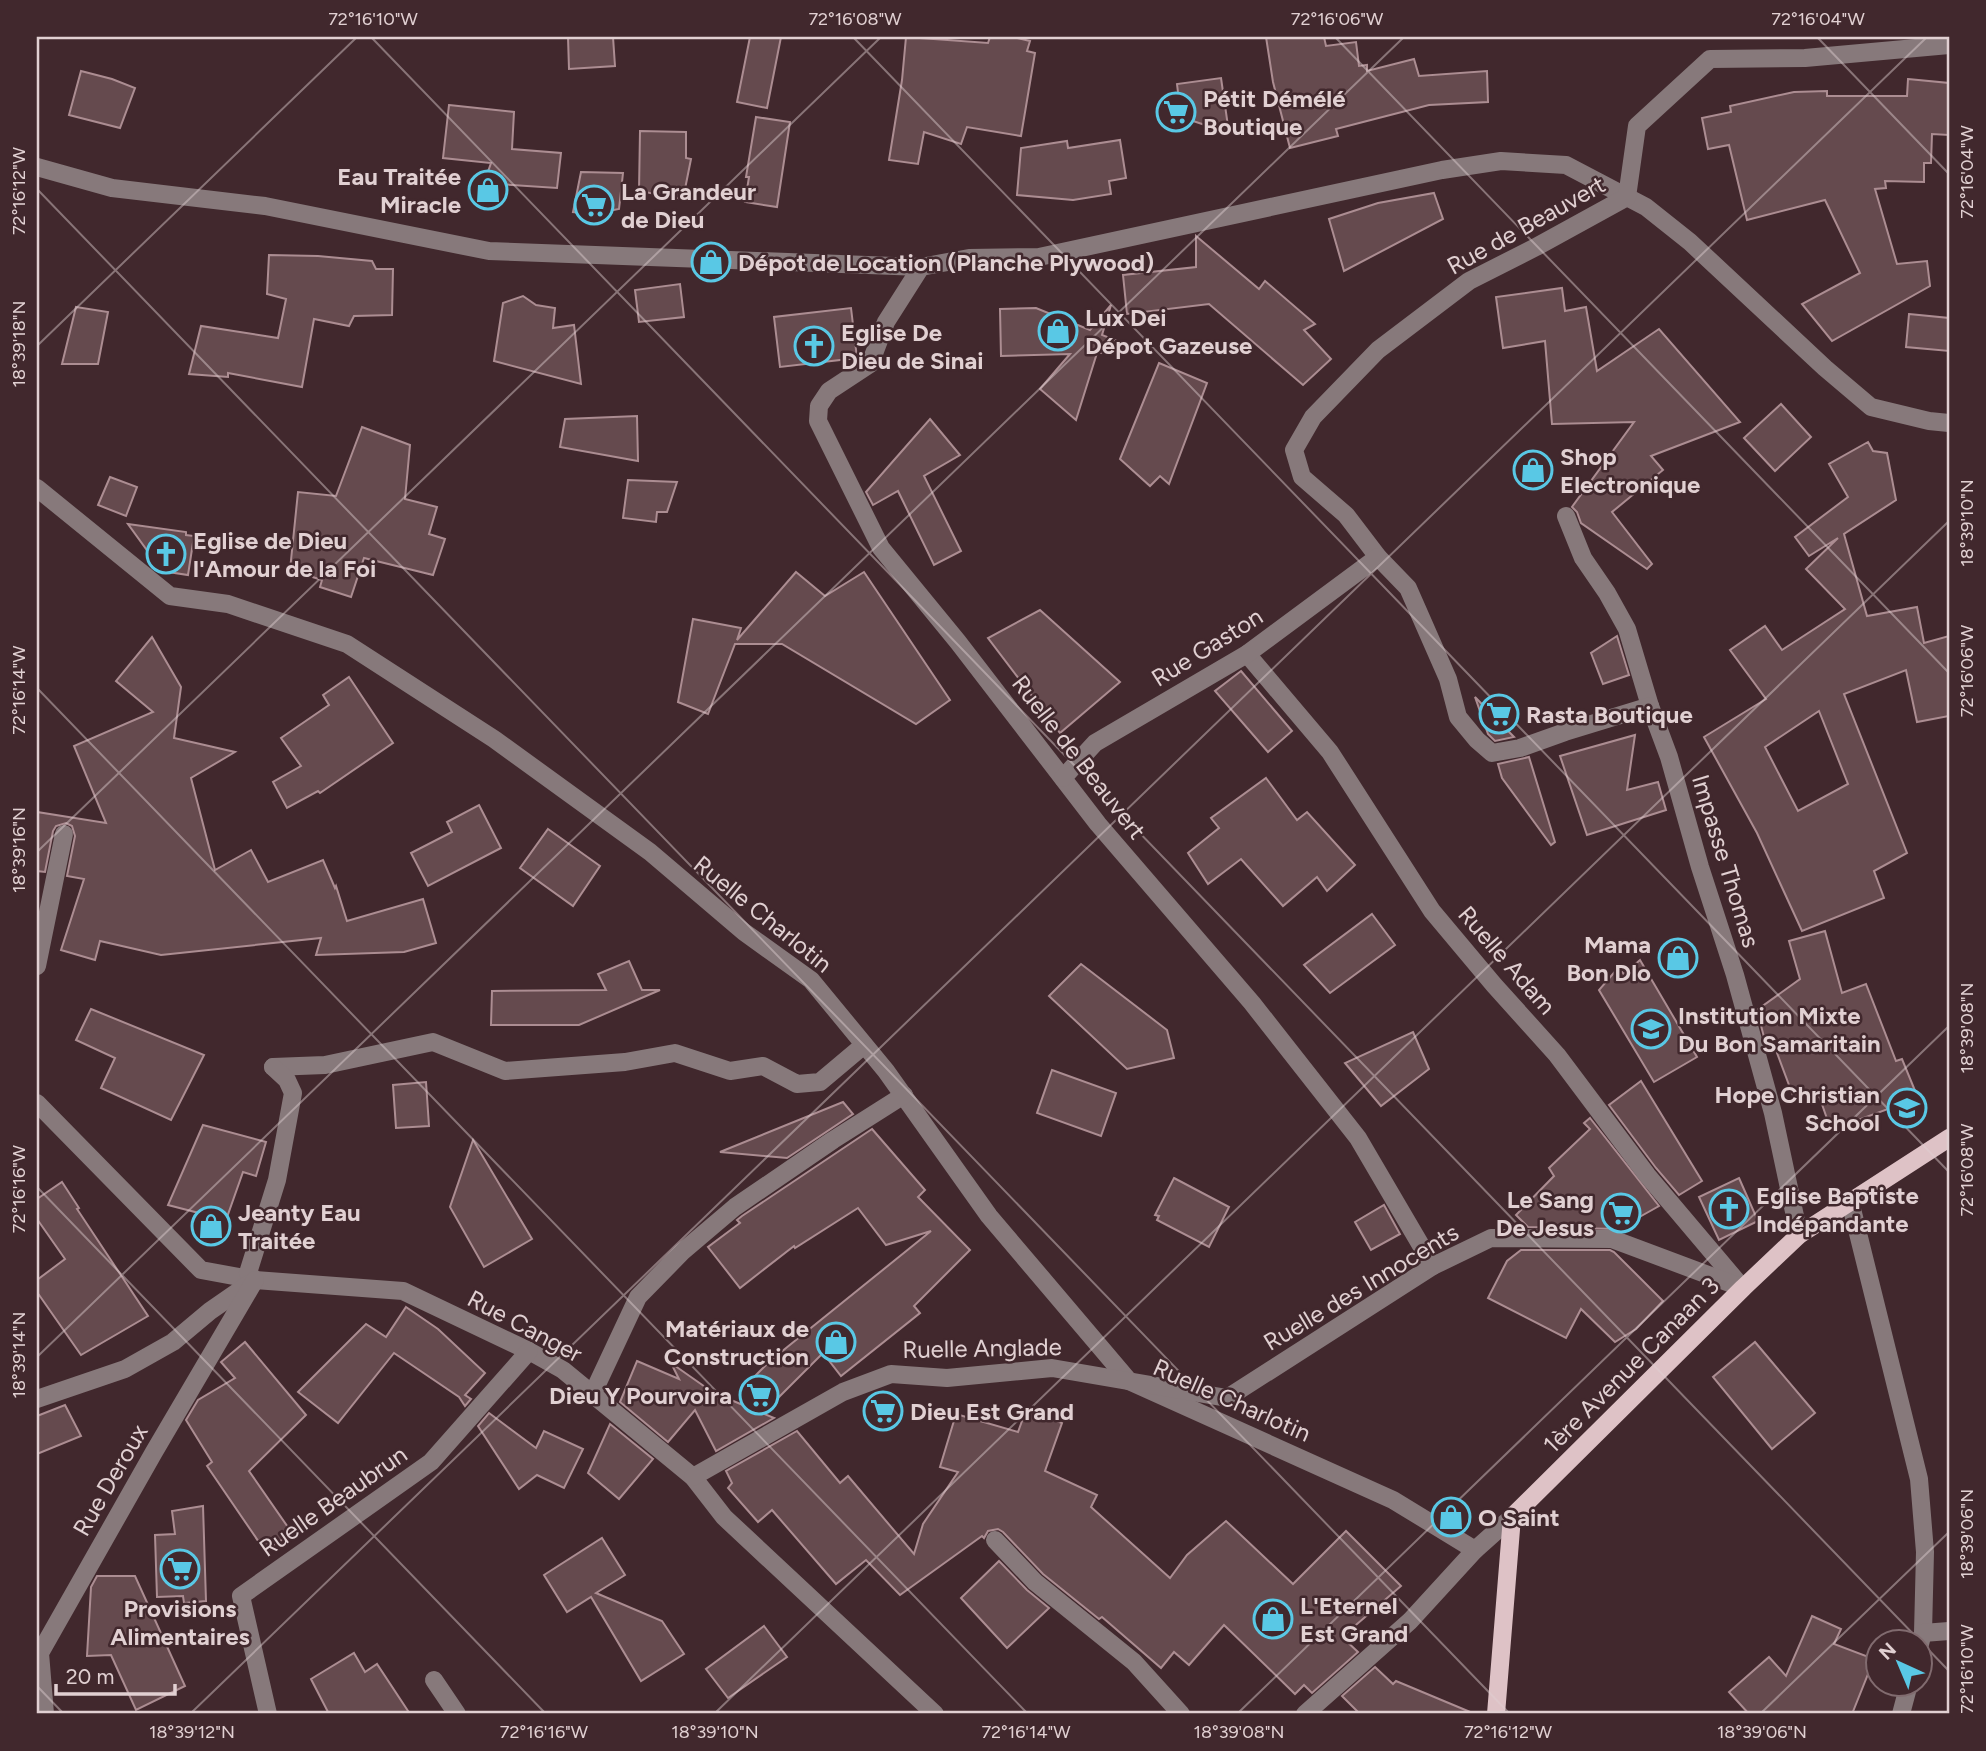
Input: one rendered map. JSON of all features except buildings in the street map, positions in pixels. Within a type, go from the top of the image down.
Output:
[{"type":"main road","name":"1ère Avenue Canaan 3","points":[[1512,1517],[1800,1235],[1949,1138]]},
{"type":"main road","points":[[1496,1714],[1512,1517]]},
{"type":"street","points":[[1627,197],[1637,126],[1710,59],[1805,58],[1949,46]]},
{"type":"street","points":[[37,167],[111,187],[265,206],[489,251],[921,267],[969,258],[1039,257],[1442,170],[1501,160],[1566,165],[1646,207],[1690,242],[1825,368],[1871,407],[1949,423]]},
{"type":"street","name":"Rue de Beauvert","points":[[1627,197],[1469,281],[1378,350],[1313,417],[1294,450],[1302,477],[1346,515],[1378,557],[1408,588],[1448,678],[1458,717],[1492,753],[1520,748],[1650,706]]},
{"type":"street","name":"Ruelle de Beauvert","points":[[921,267],[886,322],[870,365],[829,391],[819,406],[818,421],[881,548],[1098,824],[1252,1003],[1358,1139],[1433,1266]]},
{"type":"street","name":"Ruelle Charlotin","points":[[37,488],[170,596],[228,604],[347,644],[494,739],[650,852],[744,932],[811,980],[904,1095],[989,1216],[1129,1381],[1393,1500],[1475,1550]]},
{"type":"street","name":"Impasse Thomas","points":[[1566,516],[1583,558],[1627,629],[1650,706],[1669,757],[1700,867],[1735,975],[1773,1113],[1800,1235]]},
{"type":"street","name":"Rue Gaston","points":[[1063,778],[1095,743],[1248,654],[1378,557]]},
{"type":"street","name":"Ruelle Adam","points":[[1248,654],[1330,752],[1432,911],[1557,1055],[1647,1175],[1743,1288]]},
{"type":"street","points":[[37,966],[64,834]]},
{"type":"street","points":[[37,1399],[125,1368],[173,1342],[210,1311],[255,1280],[248,1273],[277,1180],[293,1093],[287,1080],[272,1067],[325,1065],[433,1042],[505,1071],[625,1062],[675,1053],[730,1071],[763,1066],[797,1084],[820,1082],[864,1045]]},
{"type":"street","points":[[593,1393],[638,1297],[682,1252],[735,1207],[904,1095]]},
{"type":"street","name":"Rue Canger","points":[[37,1103],[201,1270],[255,1280],[403,1291],[563,1370],[693,1476],[724,1517],[935,1714]]},
{"type":"street","points":[[1850,1201],[1919,1479],[1925,1552],[1922,1628]]},
{"type":"street","name":"Ruelle des Innocents","points":[[1129,1381],[1227,1398],[1433,1266],[1491,1238],[1612,1238],[1743,1288]]},
{"type":"street","name":"Rue Deroux","points":[[45,1714],[40,1653],[255,1280]]},
{"type":"street","name":"Ruelle Beaubrun","points":[[268,1714],[241,1596],[431,1462],[529,1351]]},
{"type":"street","name":"Ruelle Anglade","points":[[693,1476],[843,1392],[891,1374],[947,1378],[1052,1368],[1129,1381]]},
{"type":"street","points":[[1305,1714],[1410,1621],[1475,1550],[1512,1517]]},
{"type":"street","points":[[995,1540],[1035,1583],[1134,1662],[1181,1714]]},
{"type":"street","points":[[434,1680],[457,1714]]},
{"type":"place","name":"Pétit Démélé Boutique","points":[[1176,112]]},
{"type":"place","name":"Eau Traitée Miracle","points":[[488,190]]},
{"type":"place","name":"La Grandeur de Dieu","points":[[594,205]]},
{"type":"place","name":"Dépot de Location (Planche Plywood)","points":[[711,262]]},
{"type":"place","name":"Lux Dei Dépot Gazeuse","points":[[1058,331]]},
{"type":"place","name":"Eglise De Dieu de Sinai","points":[[814,346]]},
{"type":"place","name":"Shop Electronique","points":[[1533,470]]},
{"type":"place","name":"Eglise de Dieu l'Amour de la Foi","points":[[166,554]]},
{"type":"place","name":"Rasta Boutique","points":[[1499,714]]},
{"type":"place","name":"Mama Bon Dlo","points":[[1678,958]]},
{"type":"place","name":"Institution Mixte Du Bon Samaritain","points":[[1651,1029]]},
{"type":"place","name":"Hope Christian School","points":[[1907,1108]]},
{"type":"place","name":"Eglise Baptiste Indépandante","points":[[1729,1209]]},
{"type":"place","name":"Le Sang De Jesus","points":[[1621,1213]]},
{"type":"place","name":"Jeanty Eau Traitée","points":[[211,1226]]},
{"type":"place","name":"Matériaux de Construction","points":[[836,1342]]},
{"type":"place","name":"Dieu Y Pourvoira","points":[[759,1395]]},
{"type":"place","name":"Dieu Est Grand","points":[[883,1411]]},
{"type":"place","name":"O Saint","points":[[1451,1517]]},
{"type":"place","name":"Provisions Alimentaires","points":[[180,1569]]},
{"type":"place","name":"L'Eternel Est Grand","points":[[1273,1619]]}]
